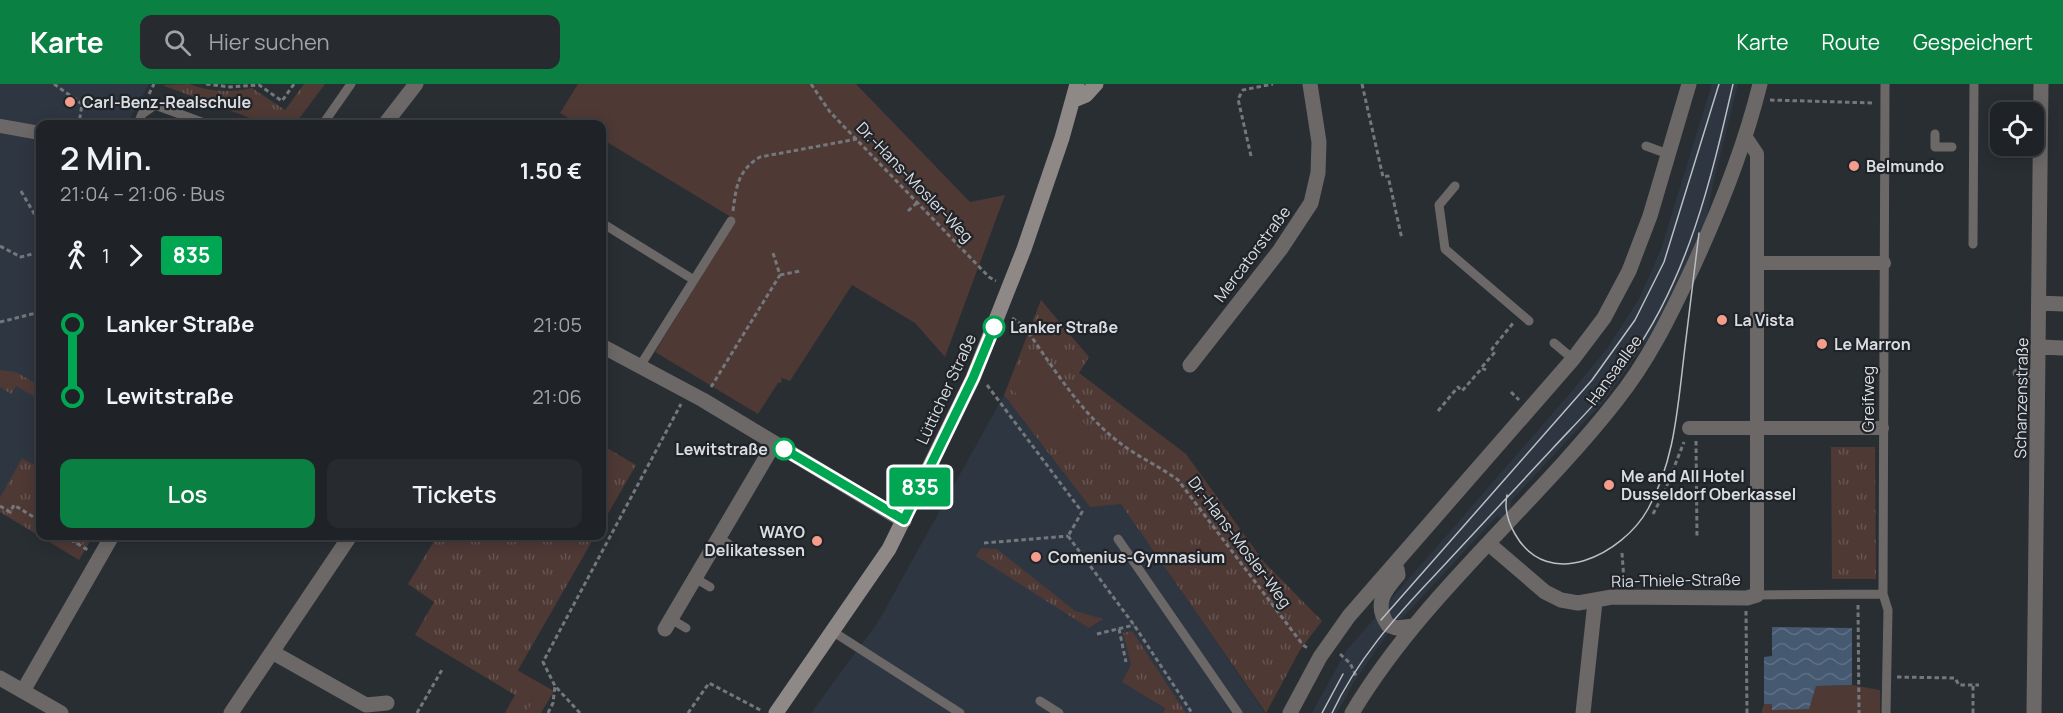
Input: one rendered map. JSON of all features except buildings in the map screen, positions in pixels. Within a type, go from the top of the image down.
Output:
[{"type":"main road","name":"Lütticher Straße","points":[[776,713],[889,549],[973,378],[1009,289],[1074,100],[1077,84]]},
{"type":"main road","points":[[1074,100],[1086,95],[1096,84]]},
{"type":"street","points":[[388,120],[416,84]]},
{"type":"street","name":"Mercatorstraße","points":[[1190,365],[1280,249],[1311,203],[1318,173],[1319,142],[1310,84]]},
{"type":"street","points":[[1290,713],[1320,657],[1349,616],[1572,359],[1604,318],[1629,271],[1689,84]]},
{"type":"street","name":"Hansaallee","points":[[1352,713],[1414,626],[1615,402],[1655,346],[1709,231],[1745,136],[1760,84]]},
{"type":"street","name":"Schanzenstraße","points":[[2034,713],[2040,374],[2041,84]]},
{"type":"street","points":[[0,126],[36,132]]},
{"type":"street","points":[[1745,136],[1757,154],[1759,427],[1752,596]]},
{"type":"street","points":[[1758,263],[1884,263]]},
{"type":"street","points":[[2040,303],[2063,304]]},
{"type":"street","points":[[2040,347],[2063,348]]},
{"type":"street","points":[[606,351],[640,366],[703,400],[904,520]]},
{"type":"street","points":[[1693,428],[1882,428]]},
{"type":"street","points":[[668,624],[774,444]]},
{"type":"street","points":[[23,691],[109,540]]},
{"type":"street","points":[[231,713],[347,540]]},
{"type":"street","name":"Ria-Thiele-Straße","points":[[1489,544],[1545,592],[1561,600],[1595,602],[1612,597],[1752,596]]},
{"type":"street","points":[[1397,560],[1398,575],[1383,593],[1380,610],[1388,625],[1396,628],[1414,626]]},
{"type":"street","name":"Ria-Thiele-Straße","points":[[1583,713],[1595,602]]},
{"type":"street","points":[[272,652],[366,705],[387,703]]},
{"type":"street","points":[[0,678],[62,713]]},
{"type":"lane","points":[[326,120],[351,84]]},
{"type":"lane","name":"Greifweg","points":[[1885,84],[1882,428],[1883,594],[1888,610],[1886,713]]},
{"type":"lane","points":[[1973,244],[1974,84]]},
{"type":"lane","points":[[140,120],[142,114],[155,105],[196,120]]},
{"type":"lane","points":[[1935,134],[1935,147],[1952,147]]},
{"type":"lane","points":[[1646,146],[1668,154]]},
{"type":"lane","points":[[1455,186],[1439,205],[1445,249],[1528,321]]},
{"type":"lane","points":[[640,366],[731,221]]},
{"type":"lane","points":[[606,225],[694,280]]},
{"type":"lane","points":[[1554,343],[1572,359]]},
{"type":"lane","points":[[2017,373],[2040,374]]},
{"type":"lane","points":[[718,538],[734,547]]},
{"type":"lane","points":[[1118,539],[1238,713]]},
{"type":"lane","points":[[695,578],[710,587]]},
{"type":"lane","points":[[1752,596],[1883,594]]},
{"type":"lane","points":[[668,624],[686,628]]},
{"type":"lane","points":[[832,632],[960,713]]},
{"type":"lane","points":[[1040,701],[1059,713]]},
{"type":"path","points":[[54,84],[81,104],[79,120]]},
{"type":"path","points":[[206,84],[230,87],[259,85],[282,101],[294,84]]},
{"type":"path","name":"Dr.-Hans-Mosler-Weg","points":[[811,84],[830,112],[989,277],[1009,289]]},
{"type":"path","points":[[1251,156],[1238,99],[1243,90],[1273,84]]},
{"type":"path","points":[[1362,84],[1383,177],[1388,176],[1402,239]]},
{"type":"path","points":[[1756,100],[1811,100],[1811,103],[1885,102]]},
{"type":"path","points":[[731,221],[735,190],[748,164],[760,157],[778,152],[857,140]]},
{"type":"path","points":[[21,191],[36,217]]},
{"type":"path","points":[[908,211],[918,202]]},
{"type":"path","points":[[0,246],[21,257],[36,253]]},
{"type":"path","points":[[773,254],[780,275]]},
{"type":"path","points":[[703,400],[780,275],[800,271]]},
{"type":"path","name":"Dr.-Hans-Mosler-Weg","points":[[1000,312],[1023,325],[1079,402],[1111,435],[1178,480],[1303,645],[1320,657]]},
{"type":"path","points":[[0,322],[36,313]]},
{"type":"path","points":[[1438,411],[1458,387],[1462,392],[1484,369],[1495,352],[1492,349],[1515,320]]},
{"type":"path","points":[[973,378],[989,385],[1082,512],[1068,536]]},
{"type":"path","points":[[580,713],[555,686],[543,662],[687,392]]},
{"type":"path","points":[[1653,514],[1693,428]]},
{"type":"path","points":[[1693,428],[1697,537]]},
{"type":"path","points":[[1664,494],[1696,498]]},
{"type":"path","points":[[0,506],[10,512],[14,505],[36,519]]},
{"type":"path","points":[[984,543],[1068,536]]},
{"type":"path","points":[[1068,536],[1134,625],[1192,713]]},
{"type":"path","points":[[70,540],[99,558]]},
{"type":"path","points":[[1622,553],[1624,597]]},
{"type":"path","points":[[1858,595],[1859,713]]},
{"type":"path","points":[[1747,713],[1752,596]]},
{"type":"path","points":[[1097,634],[1134,625]]},
{"type":"path","points":[[1119,629],[1126,663]]},
{"type":"path","points":[[1320,657],[1331,664],[1338,652],[1350,663],[1358,680],[1365,670],[1376,677]]},
{"type":"path","points":[[417,713],[442,668]]},
{"type":"path","points":[[1895,686],[1895,677],[1955,678],[1959,685],[1979,685]]},
{"type":"path","points":[[688,713],[709,682],[765,713]]},
{"type":"path","points":[[1973,685],[1973,713]]},
{"type":"path","points":[[548,713],[553,703],[555,686]]},
{"type":"shaded area","name":"Carl-Benz-Realschule","points":[[0,84],[149,84],[129,120],[36,120],[36,125],[0,120]]},
{"type":"shaded area","points":[[1712,84],[1738,84],[1713,184],[1706,223],[1654,330],[1605,400],[1511,501],[1511,509],[1501,521],[1498,515],[1386,636],[1354,682],[1337,713],[1312,713],[1346,651],[1573,390],[1606,350],[1639,299],[1661,249]]},
{"type":"shaded area","points":[[0,129],[36,135],[36,534],[0,512]]},
{"type":"shaded area","name":"Comenius-Gymnasium","points":[[1004,395],[1090,507],[1121,503],[1265,713],[811,713],[878,622]]},
{"type":"shaded area","points":[[46,540],[91,540],[79,560]]},
{"type":"green space","points":[[189,84],[220,91],[252,88],[285,110],[304,84],[325,84],[298,120],[255,120],[162,85]]},
{"type":"green space","points":[[578,84],[856,84],[970,202],[1005,195],[945,357],[915,323],[852,285],[790,381],[781,378],[782,382],[778,383],[758,414],[655,352],[736,220],[606,141],[606,120],[571,120],[560,113]]},
{"type":"green space","points":[[1041,300],[1089,357],[1079,373],[1186,454],[1264,562],[1322,621],[1300,650],[1266,713],[1121,504],[1090,507],[1004,395]]},
{"type":"green space","points":[[1040,364],[1090,431],[1061,455],[1012,388]]},
{"type":"green space","points":[[0,370],[16,372],[36,384],[36,398],[16,386],[11,394],[0,387]]},
{"type":"green space","points":[[606,447],[636,465],[606,517]]},
{"type":"green space","points":[[1831,447],[1875,447],[1876,579],[1832,579]]},
{"type":"green space","points":[[22,458],[36,466],[36,534],[0,512],[0,498]]},
{"type":"green space","points":[[46,540],[91,540],[79,560]]},
{"type":"green space","points":[[435,540],[593,540],[510,684],[535,699],[526,713],[505,713],[515,695],[415,635],[434,602],[408,584]]},
{"type":"green space","points":[[981,548],[997,549],[1075,611],[1103,619],[1089,628],[976,556]]},
{"type":"green space","points":[[1132,631],[1186,713],[1163,713],[1165,708],[1122,682],[1131,665],[1123,633]]},
{"type":"green space","points":[[517,670],[554,691],[541,713],[526,713],[534,699],[509,684]]},
{"type":"green space","points":[[1852,685],[1880,690],[1880,713],[1761,713],[1764,704],[1772,704],[1772,709],[1816,686]]},
{"type":"water","points":[[1772,627],[1852,628],[1852,685],[1816,686],[1809,709],[1772,710],[1772,704],[1764,704],[1764,657],[1772,656]]},
{"type":"tram line","points":[[1381,620],[1592,380],[1635,320],[1664,262],[1719,84]]},
{"type":"tram line","points":[[1332,713],[1353,675],[1391,623],[1603,394],[1650,328],[1682,262],[1695,227],[1716,156],[1733,84]]},
{"type":"tram line","points":[[1507,495],[1506,505],[1510,525],[1529,552],[1546,561],[1565,564],[1604,552],[1621,540],[1648,509],[1663,475],[1673,439],[1699,233]]},
{"type":"tram line","points":[[1322,713],[1343,674]]},
{"type":"bus line","name":"835","points":[[784,449],[904,520],[973,378],[994,327]]},
{"type":"place","name":"Carl-Benz-Realschule","points":[[70,102]]},
{"type":"place","name":"Belmundo","points":[[1854,166]]},
{"type":"place","name":"La Vista","points":[[1722,320]]},
{"type":"place","name":"Lanker Straße","points":[[994,327]]},
{"type":"place","name":"Le Marron","points":[[1822,344]]},
{"type":"place","name":"Lewitstraße","points":[[784,449]]},
{"type":"place","name":"Me and All Hotel Dusseldorf Oberkassel","points":[[1609,485]]},
{"type":"place","name":"WAYO Delikatessen","points":[[817,541]]},
{"type":"place","name":"Comenius-Gymnasium","points":[[1036,557]]}]
